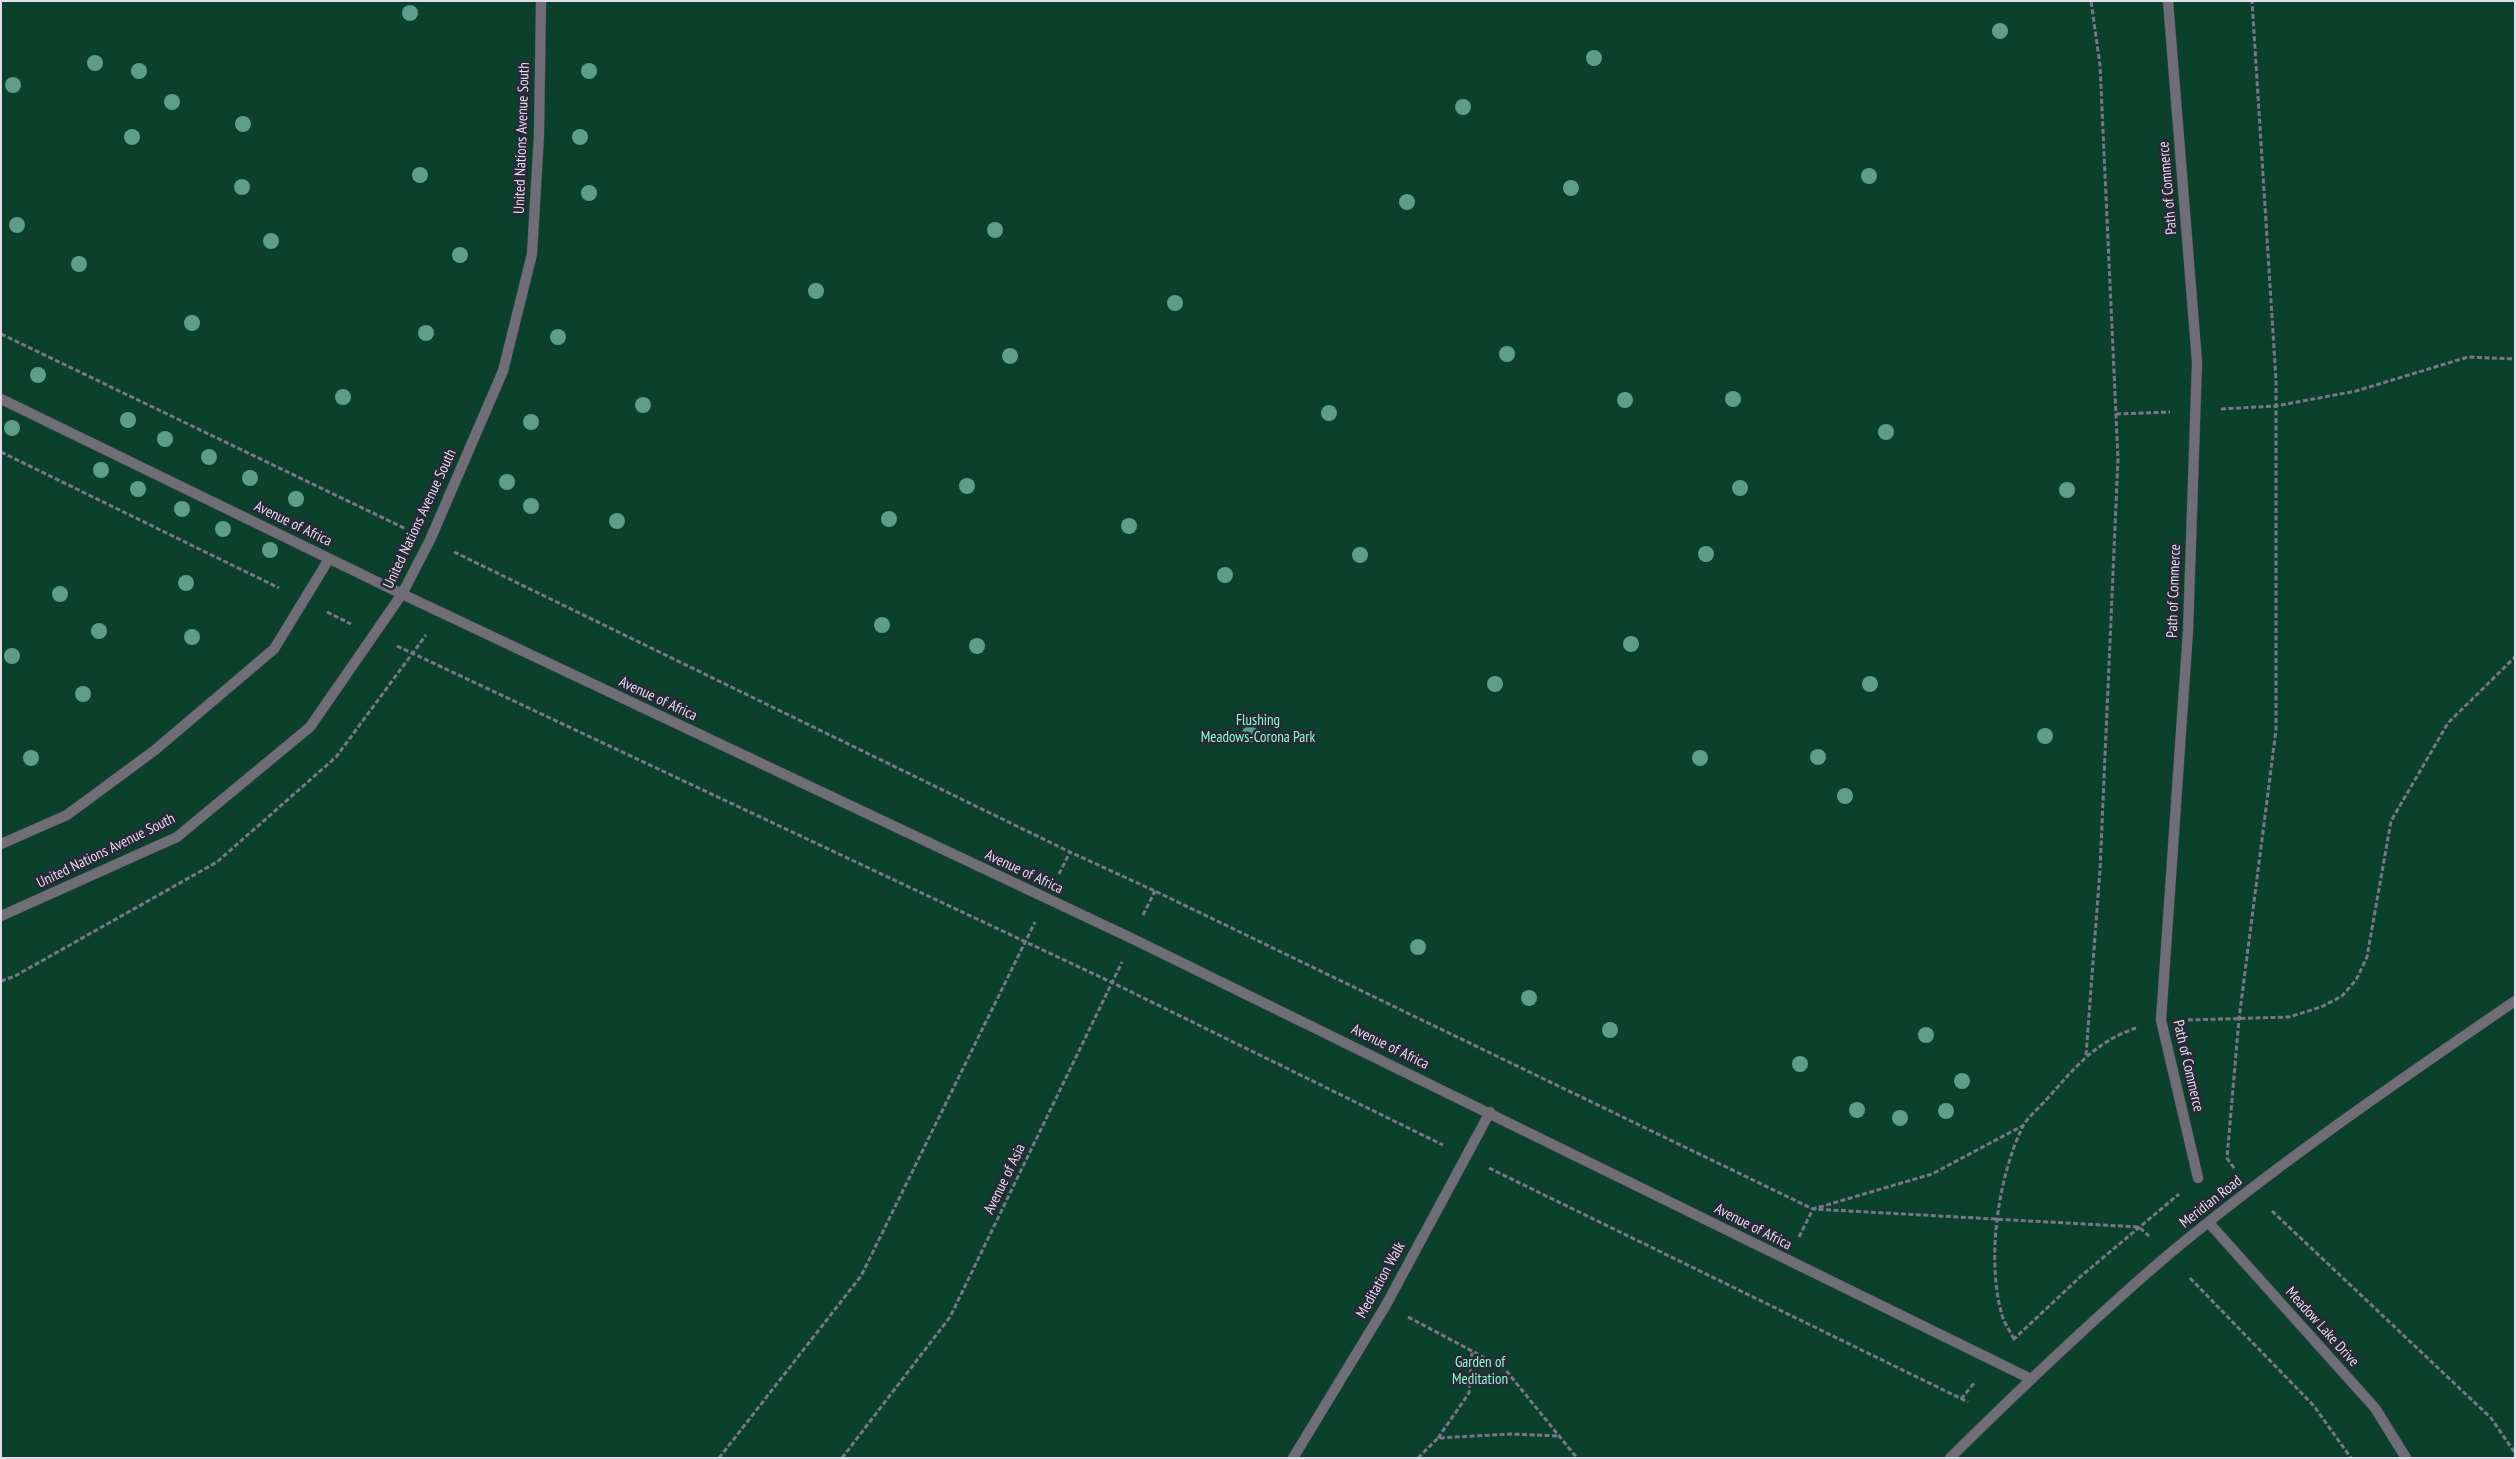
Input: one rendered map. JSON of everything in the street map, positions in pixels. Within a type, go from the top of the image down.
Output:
[{"type":"street","name":"United Nations Avenue South","points":[[1,916],[178,837],[310,727],[402,594],[430,540],[503,370],[532,254],[539,135],[541,1]]},
{"type":"street","name":"Path of Commerce","points":[[2168,1],[2197,362],[2188,631],[2161,1020],[2198,1178]]},
{"type":"street","name":"Avenue of Africa","points":[[1,399],[402,594],[1132,938],[1490,1112],[1787,1261],[2031,1379]]},
{"type":"street","points":[[1,844],[67,815],[155,750],[274,649],[329,558]]},
{"type":"street","name":"Meridian Road","points":[[1950,1458],[2031,1379],[2168,1256],[2208,1223],[2403,1078],[2515,1001]]},
{"type":"street","name":"Meditation Walk","points":[[1293,1458],[1386,1305],[1490,1112]]},
{"type":"street","name":"Meadow Lake Drive","points":[[2208,1223],[2374,1408],[2406,1458]]},
{"type":"path","points":[[2086,1055],[2100,861],[2118,459],[2100,65],[2091,1]]},
{"type":"path","points":[[2234,1168],[2228,1158],[2239,1019],[2276,730],[2276,406],[2252,1]]},
{"type":"path","points":[[1,334],[430,540],[1070,852],[1813,1209],[2139,1227],[2149,1236]]},
{"type":"path","points":[[2116,414],[2276,406],[2356,391],[2468,357],[2515,359]]},
{"type":"path","points":[[1,452],[373,635],[1112,983],[1993,1416]]},
{"type":"path","points":[[1787,1261],[1813,1209],[1932,1174],[2024,1124],[2086,1055],[2117,1035],[2161,1020],[2290,1017],[2342,996],[2356,980],[2367,957],[2391,821],[2448,723],[2515,657]]},
{"type":"path","points":[[719,1458],[862,1276],[1070,852]]},
{"type":"path","name":"Avenue of Asia","points":[[842,1458],[950,1317],[1112,983],[1154,891]]},
{"type":"path","points":[[2014,1339],[2002,1316],[1995,1274],[1997,1219],[2006,1174],[2024,1124]]},
{"type":"path","points":[[1961,1399],[1993,1360],[2080,1277],[2198,1178],[2228,1158]]},
{"type":"path","points":[[2272,1211],[2491,1418],[2515,1453]]},
{"type":"path","points":[[2190,1278],[2314,1406],[2351,1458]]},
{"type":"path","points":[[1386,1305],[1504,1368],[1577,1458]]},
{"type":"path","points":[[1418,1458],[1438,1438],[1469,1392],[1472,1351]]},
{"type":"path","points":[[1438,1438],[1511,1434],[1560,1436]]},
{"type":"green space","name":"Flushing Meadows-Corona Park","points":[[1,1],[2515,1],[2515,1458],[1,1458]]},
{"type":"park label","name":"Garden of Meditation","points":[[1480,1372]]}]
